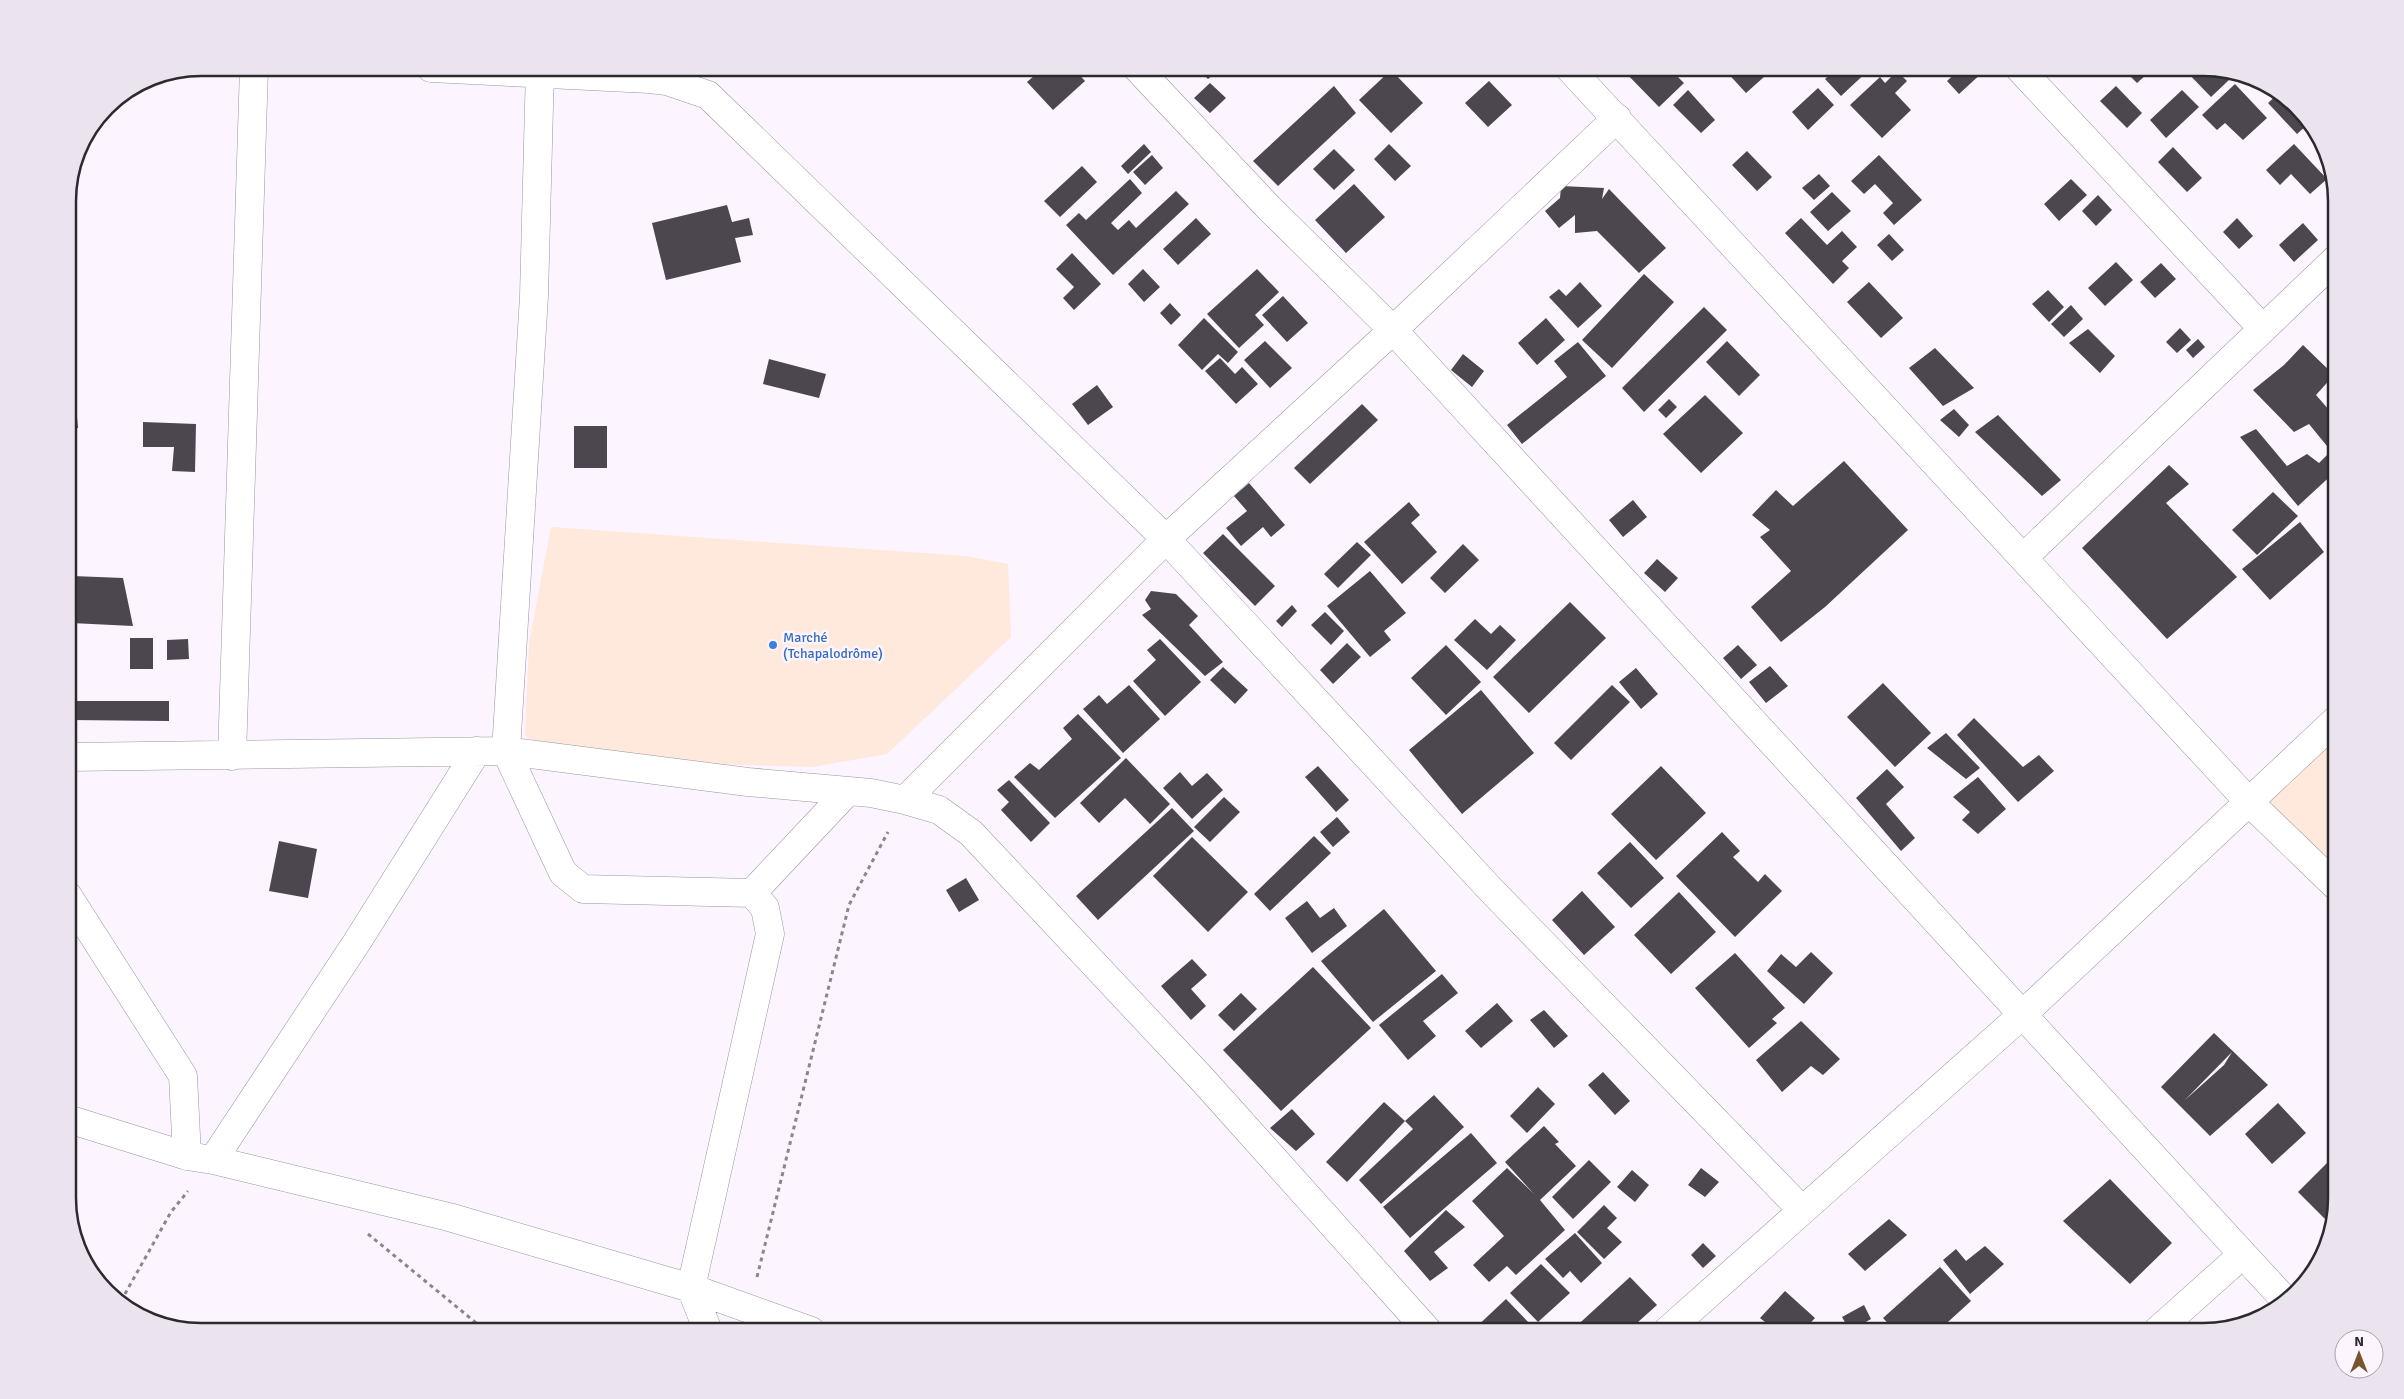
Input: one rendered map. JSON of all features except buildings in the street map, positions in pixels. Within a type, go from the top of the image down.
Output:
[{"type":"street","points":[[232,756],[254,76]]},
{"type":"street","points":[[540,76],[534,296],[506,751],[563,873],[583,889],[752,893],[765,908],[770,934],[691,1288],[705,1323]]},
{"type":"street","points":[[609,76],[667,81],[708,95],[1166,538],[1491,890],[1802,1210]]},
{"type":"street","points":[[1144,76],[1269,208],[1393,330],[2281,1295]]},
{"type":"street","points":[[1577,76],[2250,803],[2328,878]]},
{"type":"street","points":[[2027,76],[2263,329]]},
{"type":"street","points":[[905,800],[1166,538],[1393,330],[1617,118]]},
{"type":"street","points":[[2024,557],[2327,268]]},
{"type":"street","points":[[1677,1323],[2022,1015],[2328,728]]},
{"type":"street","points":[[200,1158],[352,950],[477,751]]},
{"type":"street","points":[[77,757],[506,751],[748,782],[848,791],[905,800],[939,810],[971,833],[1203,1080],[1420,1323]]},
{"type":"street","points":[[752,893],[848,791]]},
{"type":"street","points":[[77,910],[183,1076],[200,1158]]},
{"type":"street","points":[[77,1122],[200,1158],[449,1217],[691,1288],[788,1323]]},
{"type":"street","points":[[2167,1323],[2242,1255]]},
{"type":"path","points":[[749,1308],[849,905],[905,800]]},
{"type":"path","points":[[124,1296],[200,1158]]},
{"type":"path","points":[[366,1232],[475,1323]]},
{"type":"shaded area","points":[[551,527],[966,556],[1008,564],[1011,637],[887,754],[812,767],[581,760],[525,736],[529,643]]},
{"type":"shaded area","points":[[2328,735],[2328,884],[2254,804]]},
{"type":"place","name":"Marché (Tchapalodrôme)","points":[[773,645]]}]
